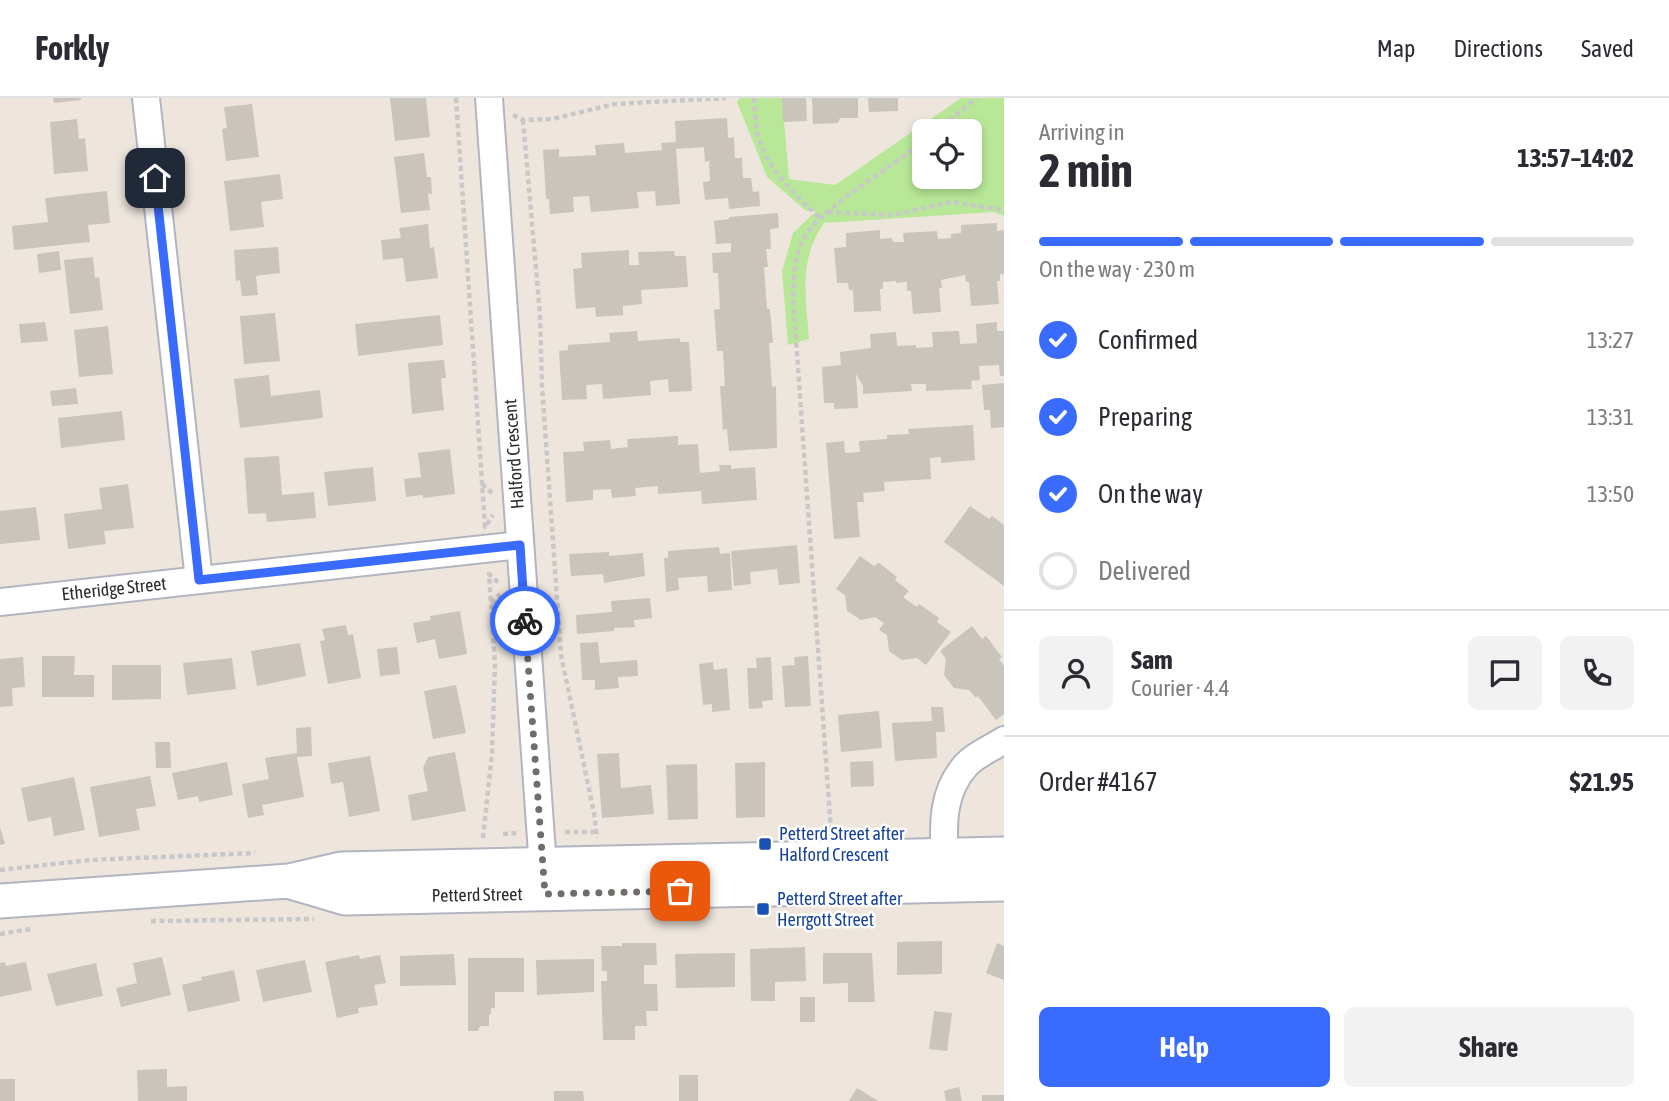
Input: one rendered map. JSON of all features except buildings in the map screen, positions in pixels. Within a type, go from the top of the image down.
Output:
[{"type":"street","points":[[146,98],[199,580]]},
{"type":"street","name":"Halford Crescent","points":[[489,108],[544,879]]},
{"type":"street","name":"Etheridge Street","points":[[0,602],[520,545]]},
{"type":"street","points":[[945,870],[944,818],[951,786],[969,762],[1004,740]]},
{"type":"street","name":"Petterd Street","points":[[3,917],[289,881],[341,869],[544,879],[945,870],[1004,854]]},
{"type":"street","name":"Petterd Street","points":[[544,879],[833,858],[945,870],[1004,884]]},
{"type":"path","points":[[456,98],[482,484],[485,527],[491,520],[495,504],[494,495],[482,484]]},
{"type":"path","points":[[489,108],[523,120],[552,119],[615,104],[726,98]]},
{"type":"path","points":[[754,98],[757,135],[767,160],[788,187],[820,218]]},
{"type":"path","points":[[951,119],[977,98]]},
{"type":"path","points":[[523,120],[540,315],[542,386],[561,655],[597,832]]},
{"type":"path","points":[[833,858],[793,298],[795,265],[803,238],[820,218],[912,151]]},
{"type":"path","points":[[827,212],[892,215],[951,202],[1004,210]]},
{"type":"path","points":[[483,838],[492,753],[495,664],[489,574],[498,580],[502,590],[491,603]]},
{"type":"path","points":[[0,870],[19,867]]},
{"type":"path","points":[[0,934],[3,917]]},
{"type":"green space","points":[[740,98],[782,98],[789,179],[835,185],[912,132],[912,189],[982,189],[982,119],[931,119],[961,98],[1004,98],[1004,216],[994,212],[824,223],[810,251],[807,265],[809,339],[788,345],[782,271],[793,233],[816,211],[806,211],[767,177],[737,102]]},
{"type":"way so far","points":[[525,621],[545,894],[680,891]]},
{"type":"place","name":"Petterd Street after Halford Crescent","points":[[765,844]]},
{"type":"place","name":"Petterd Street after Herrgott Street","points":[[763,909]]},
{"type":"route","points":[[155,178],[199,580],[520,545],[525,621]]}]
